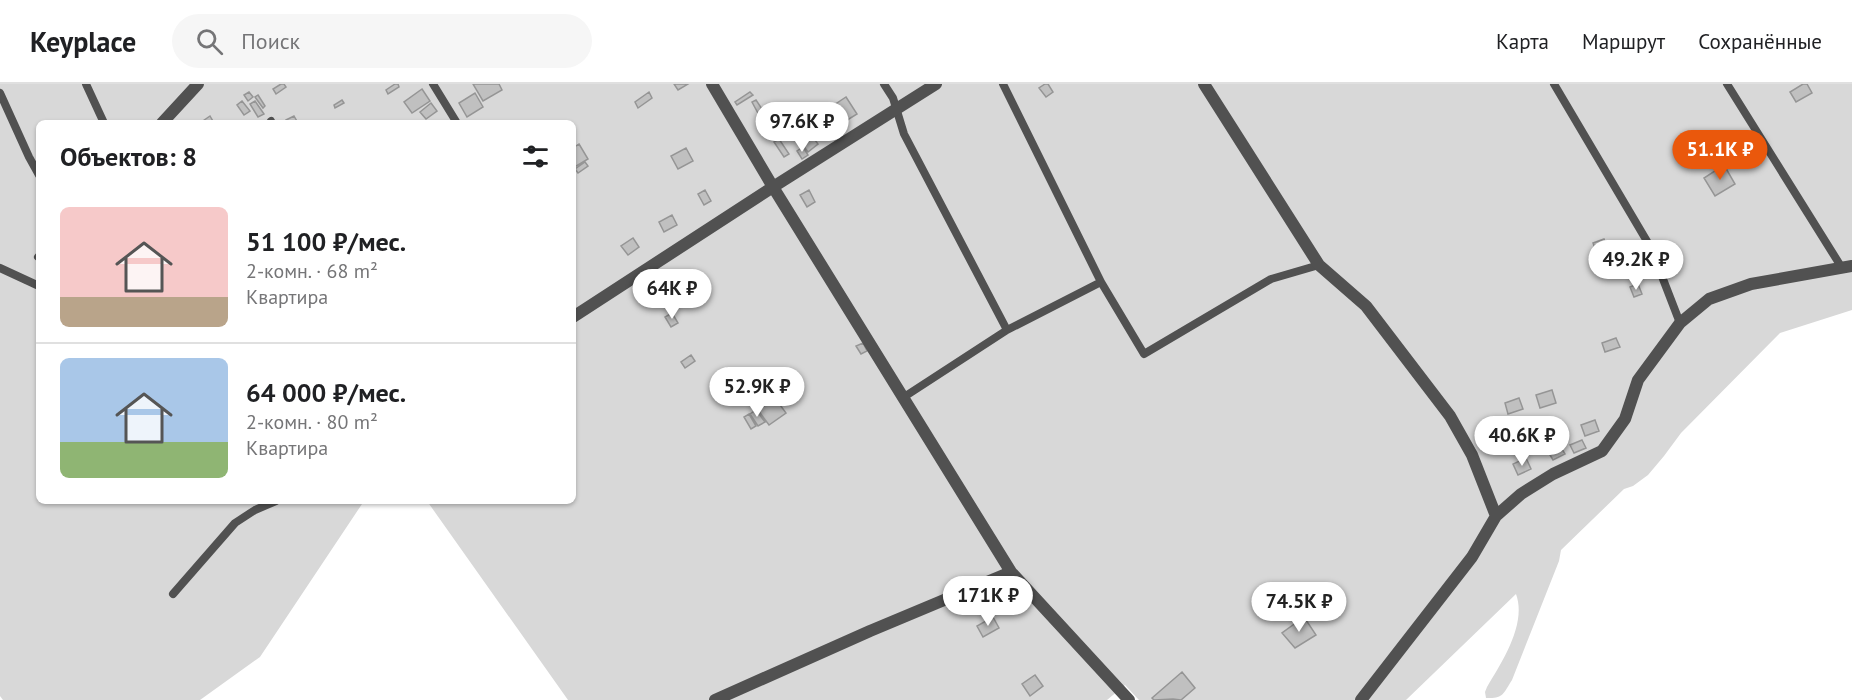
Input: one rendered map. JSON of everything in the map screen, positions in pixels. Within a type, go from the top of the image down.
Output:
[{"type":"street","points":[[165,120],[198,84]]},
{"type":"street","points":[[712,84],[1011,572],[1129,700]]},
{"type":"street","points":[[576,312],[936,84]]},
{"type":"street","points":[[1204,84],[1319,265],[1366,306],[1450,416],[1472,455],[1496,516]]},
{"type":"street","points":[[1361,700],[1472,557],[1496,516],[1521,494],[1553,474],[1602,451],[1625,419],[1638,380],[1680,323],[1709,298],[1751,284],[1847,267]]},
{"type":"street","points":[[715,700],[870,631],[1011,572]]},
{"type":"lane","points":[[86,84],[103,120]]},
{"type":"lane","points":[[433,84],[454,120]]},
{"type":"lane","points":[[884,84],[897,109],[904,134],[1007,330]]},
{"type":"lane","points":[[1003,84],[1101,282],[1144,354],[1271,279],[1319,265]]},
{"type":"lane","points":[[1554,84],[1651,248],[1680,323]]},
{"type":"lane","points":[[1727,84],[1847,267]]},
{"type":"lane","points":[[0,93],[36,170]]},
{"type":"lane","points":[[0,267],[36,285]]},
{"type":"lane","points":[[904,397],[1007,330],[1101,282]]},
{"type":"lane","points":[[173,594],[235,523],[269,504]]},
{"type":"shaded area","points":[[0,84],[1852,84],[1852,310],[1780,333],[1681,433],[1648,475],[1633,486],[1624,489],[1561,550],[1559,561],[1512,680],[1504,692],[1496,698],[1486,698],[1485,692],[1516,630],[1519,606],[1516,594],[1406,700],[1139,700],[1125,685],[1107,700],[568,700],[429,504],[576,504],[576,120],[36,120],[36,504],[362,504],[260,657],[200,700],[3,700],[0,696]]},
{"type":"building","points":[[281,84],[286,87],[276,94],[273,89]]},
{"type":"building","points":[[395,84],[399,87],[388,94],[386,90]]},
{"type":"building","points":[[473,84],[499,84],[502,90],[483,101]]},
{"type":"building","points":[[674,84],[688,84],[678,90]]},
{"type":"building","points":[[1048,84],[1053,92],[1046,97],[1039,88]]},
{"type":"building","points":[[1807,84],[1812,93],[1796,102],[1790,92]]},
{"type":"building","points":[[422,89],[430,101],[412,113],[404,102]]},
{"type":"building","points":[[249,92],[253,97],[248,101],[244,95]]},
{"type":"building","points":[[649,92],[652,98],[638,108],[635,102]]},
{"type":"building","points":[[750,92],[753,95],[737,105],[735,102]]},
{"type":"building","points":[[475,93],[483,107],[467,117],[459,103]]},
{"type":"building","points":[[258,95],[265,106],[263,108],[255,97]]},
{"type":"building","points":[[846,97],[857,114],[841,124],[831,107]]},
{"type":"building","points":[[342,100],[344,103],[335,108],[334,105]]},
{"type":"building","points":[[756,100],[764,112],[759,115],[752,102]]},
{"type":"building","points":[[242,101],[250,111],[244,115],[237,105]]},
{"type":"building","points":[[255,101],[264,114],[258,117],[250,104]]},
{"type":"building","points":[[431,103],[437,111],[426,119],[420,112]]},
{"type":"building","points":[[812,136],[818,144],[808,152],[802,144]]},
{"type":"building","points":[[779,139],[789,154],[784,157],[774,142]]},
{"type":"building","points":[[579,144],[588,159],[576,166],[576,146]]},
{"type":"building","points":[[803,147],[808,155],[802,159],[797,151]]},
{"type":"building","points":[[686,148],[693,161],[678,169],[671,156]]},
{"type":"building","points":[[585,162],[588,166],[578,173],[576,168]]},
{"type":"building","points":[[1724,165],[1735,184],[1715,196],[1704,178]]},
{"type":"building","points":[[705,190],[711,201],[704,205],[698,194]]},
{"type":"building","points":[[809,190],[815,202],[807,207],[800,195]]},
{"type":"building","points":[[672,215],[677,225],[664,232],[659,222]]},
{"type":"building","points":[[633,238],[639,247],[628,255],[621,246]]},
{"type":"building","points":[[1604,239],[1607,247],[1596,251],[1593,243]]},
{"type":"building","points":[[1638,284],[1642,294],[1634,297],[1630,287]]},
{"type":"building","points":[[672,313],[678,323],[671,327],[665,317]]},
{"type":"building","points":[[1616,338],[1620,347],[1605,352],[1602,343]]},
{"type":"building","points":[[863,343],[867,351],[861,354],[856,346]]},
{"type":"building","points":[[691,355],[695,361],[685,368],[681,362]]},
{"type":"building","points":[[727,368],[734,378],[730,381],[723,371]]},
{"type":"building","points":[[1552,390],[1556,403],[1540,408],[1536,395]]},
{"type":"building","points":[[775,398],[786,413],[769,425],[758,410]]},
{"type":"building","points":[[1519,398],[1523,409],[1508,414],[1505,403]]},
{"type":"building","points":[[756,410],[765,422],[758,426],[750,414]]},
{"type":"building","points":[[749,414],[756,426],[751,429],[744,417]]},
{"type":"building","points":[[1595,420],[1599,431],[1585,436],[1581,425]]},
{"type":"building","points":[[1582,440],[1586,448],[1574,453],[1570,445]]},
{"type":"building","points":[[1562,449],[1565,454],[1553,460],[1550,455]]},
{"type":"building","points":[[1526,458],[1531,469],[1518,475],[1513,464]]},
{"type":"building","points":[[993,617],[999,628],[983,637],[977,626]]},
{"type":"building","points":[[1304,617],[1316,635],[1295,648],[1282,633]]},
{"type":"building","points":[[1182,672],[1195,688],[1181,700],[1154,700],[1152,698]]},
{"type":"building","points":[[1035,675],[1043,686],[1030,696],[1022,684]]}]
